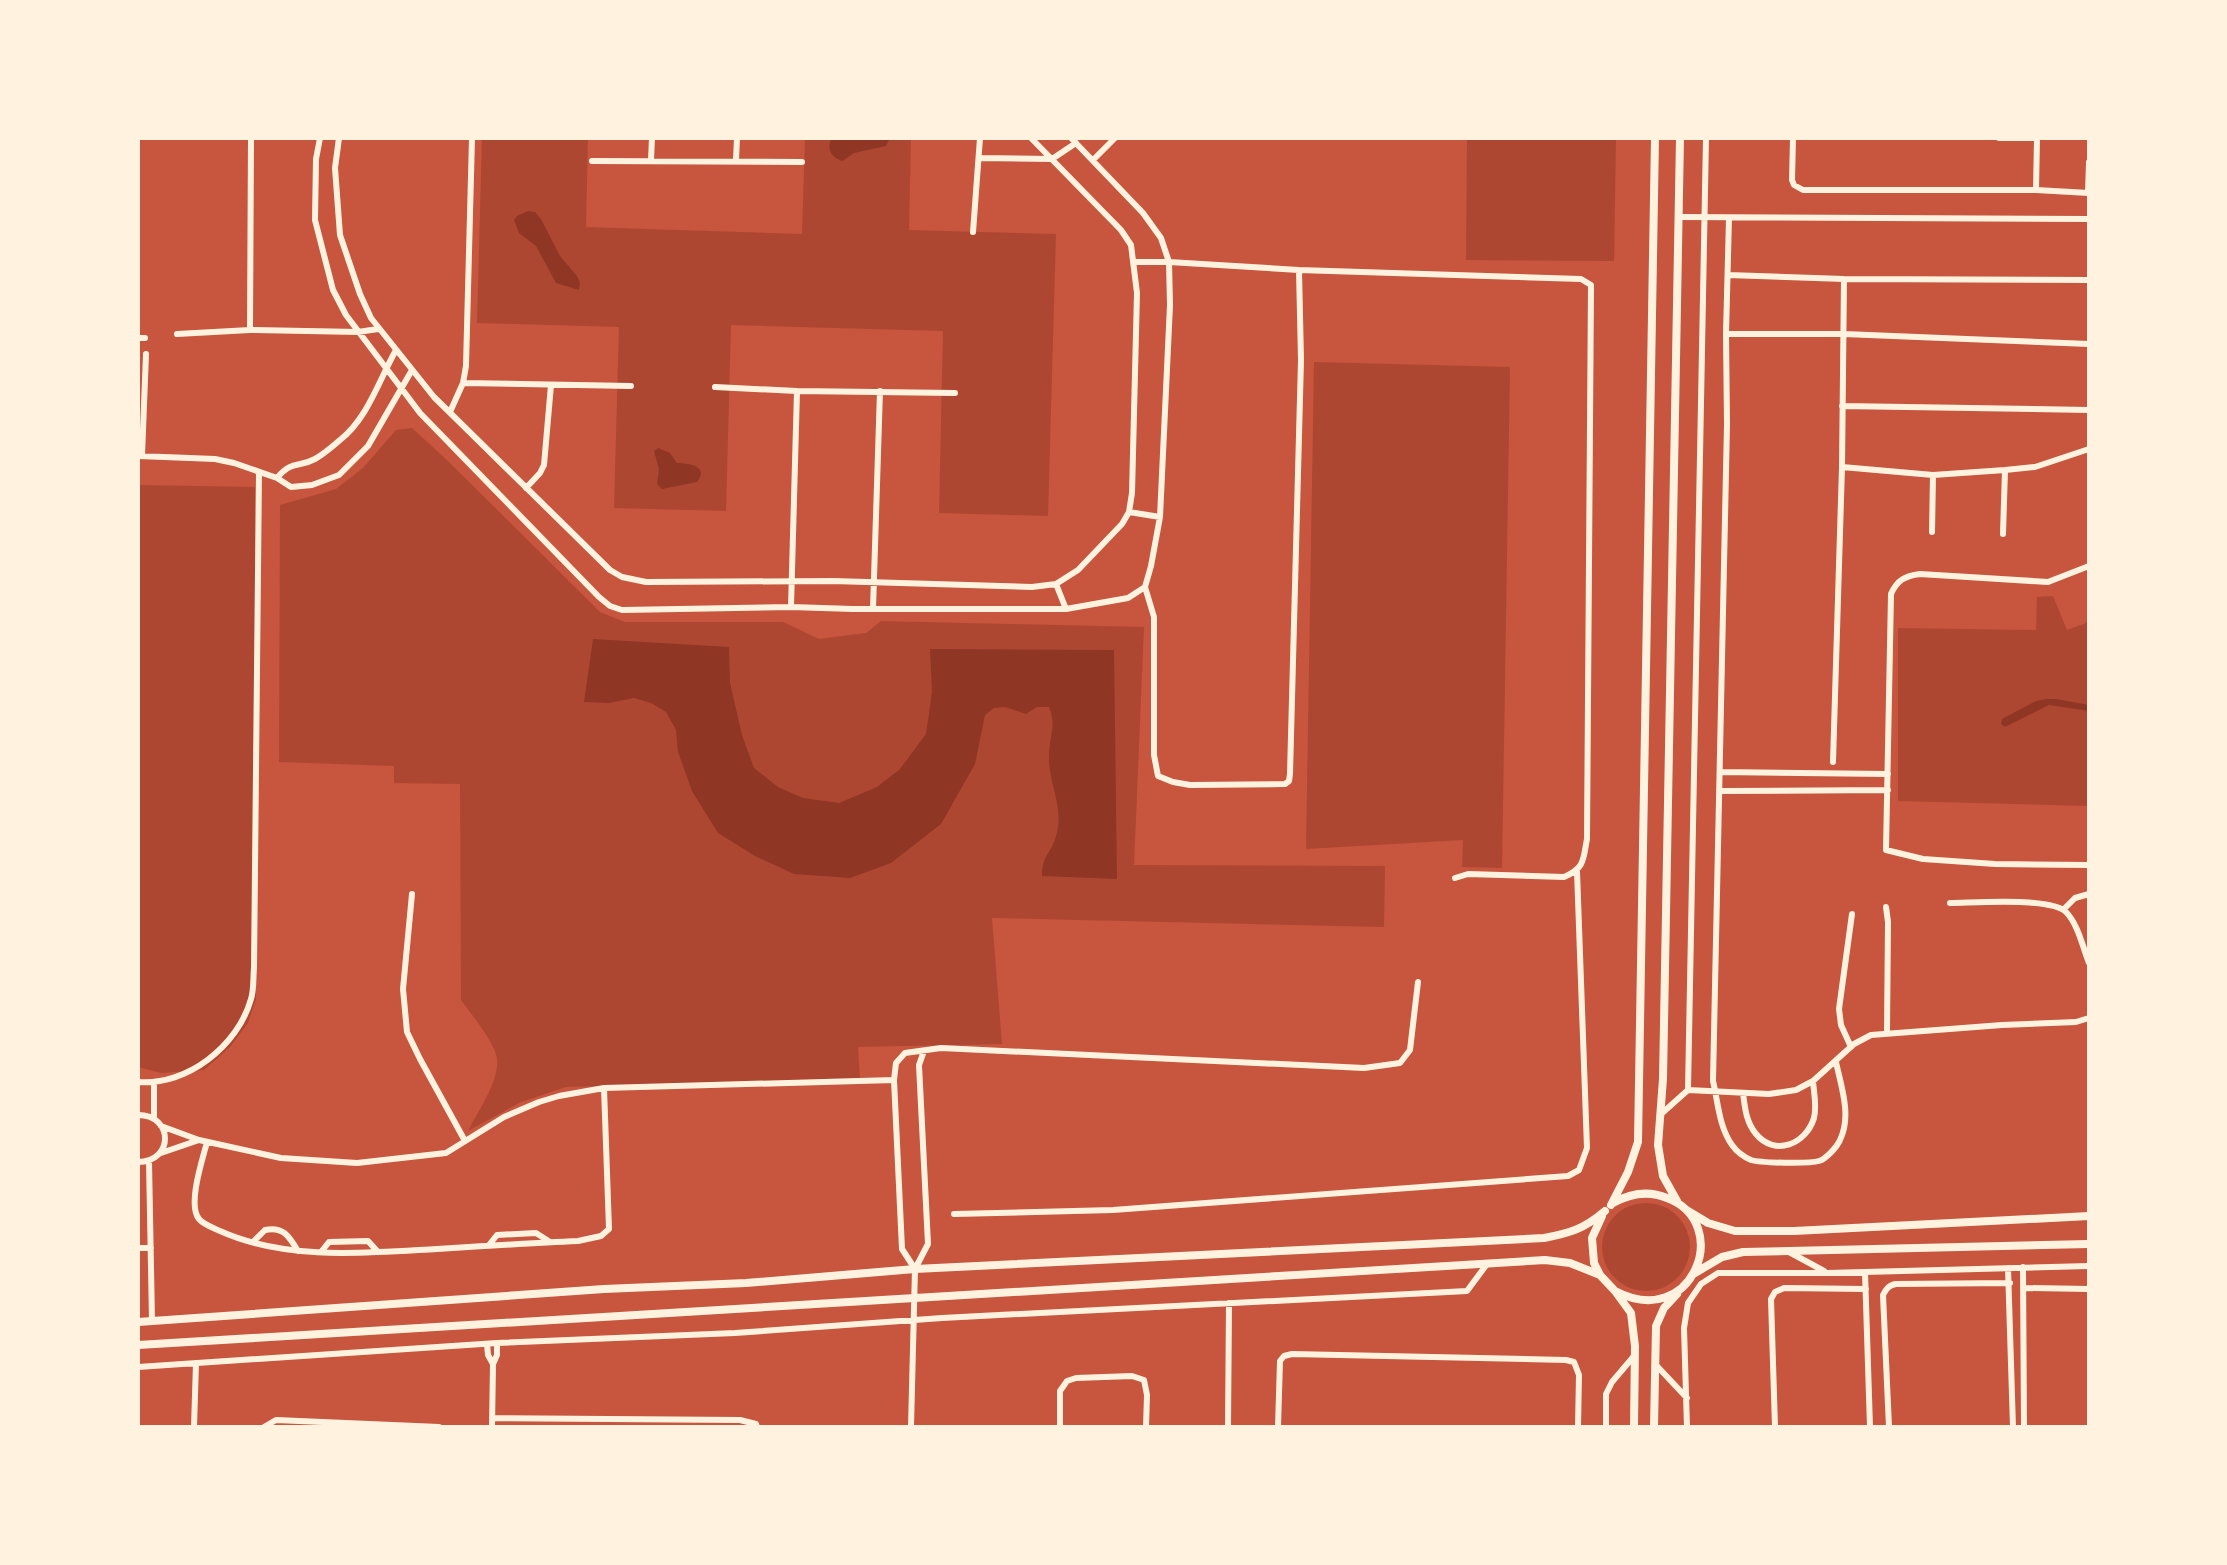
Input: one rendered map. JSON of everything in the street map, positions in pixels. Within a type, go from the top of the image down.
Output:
[{"type":"street","points":[[250,330],[251,138]]},
{"type":"street","points":[[320,138],[316,159],[315,220],[333,290],[346,315],[420,413],[610,606],[622,610],[791,607],[1066,609],[1128,598],[1145,587]]},
{"type":"street","points":[[339,138],[335,168],[340,235],[360,294],[378,329],[434,397],[610,570],[622,577],[646,582],[791,581],[1032,587],[1056,584],[1078,570],[1101,548],[1129,512],[1137,293],[1131,245],[1121,230],[1031,138]]},
{"type":"street","points":[[450,412],[463,383],[466,351],[472,138]]},
{"type":"street","points":[[651,160],[652,138]]},
{"type":"street","points":[[736,160],[737,138]]},
{"type":"street","points":[[973,232],[980,138]]},
{"type":"street","points":[[1093,160],[1115,138]]},
{"type":"street","points":[[1634,1427],[1635,1355],[1631,1313],[1600,1275],[1594,1263],[1592,1238],[1628,1172],[1638,1142],[1655,138]]},
{"type":"street","points":[[1680,138],[1663,1063],[1658,1145],[1663,1176],[1677,1201],[1687,1210],[1708,1223],[1735,1231],[1794,1231],[2089,1216]]},
{"type":"street","points":[[1688,1090],[1706,138]]},
{"type":"street","points":[[1793,138],[1792,180],[1803,190],[2036,190],[2089,193],[2089,162]]},
{"type":"street","points":[[1999,138],[2037,138],[2036,190]]},
{"type":"street","points":[[979,158],[1052,159],[1074,140],[1143,213],[1161,238],[1169,262],[1170,305],[1160,517],[1145,587],[1154,617],[1154,755],[1158,776],[1173,782],[1190,785],[1285,784],[1289,781],[1301,360],[1299,270]]},
{"type":"street","points":[[592,161],[802,162]]},
{"type":"street","points":[[1679,217],[2089,219]]},
{"type":"street","points":[[1729,218],[1713,1081],[1720,1119],[1731,1143],[1741,1155],[1754,1161],[1819,1161],[1840,1142],[1845,1125],[1844,1101],[1836,1062]]},
{"type":"street","points":[[954,1214],[1113,1210],[1568,1176],[1579,1170],[1587,1148],[1577,871],[1587,839],[1591,285],[1581,279],[1134,262]]},
{"type":"street","points":[[1728,275],[2089,280]]},
{"type":"street","points":[[1833,762],[1844,279]]},
{"type":"street","points":[[177,334],[250,330],[358,332],[378,329]]},
{"type":"street","points":[[1726,334],[1844,334],[2089,344]]},
{"type":"street","points":[[277,478],[285,468],[313,460],[349,433],[364,414],[396,350]]},
{"type":"street","points":[[146,354],[140,456],[215,459],[277,478],[291,487],[312,485],[339,475],[368,446],[412,370]]},
{"type":"street","points":[[463,383],[631,386]]},
{"type":"street","points":[[526,488],[544,465],[551,385]]},
{"type":"street","points":[[715,387],[955,393]]},
{"type":"street","points":[[791,607],[797,391]]},
{"type":"street","points":[[873,609],[880,391]]},
{"type":"street","points":[[1842,406],[2089,410]]},
{"type":"street","points":[[1842,467],[1933,475],[2005,470],[2035,467],[2089,449]]},
{"type":"street","points":[[2003,534],[2005,470]]},
{"type":"street","points":[[138,1082],[154,1083],[179,1076],[225,1046],[239,1026],[251,999],[254,968],[259,472]]},
{"type":"street","points":[[1932,532],[1933,475]]},
{"type":"street","points":[[1129,512],[1160,517]]},
{"type":"street","points":[[2089,566],[2048,582],[1920,574],[1906,576],[1895,585],[1891,594],[1886,850],[1923,859],[2089,865]]},
{"type":"street","points":[[1056,584],[1066,609]]},
{"type":"street","points":[[1720,772],[1888,774]]},
{"type":"street","points":[[1720,791],[1888,790]]},
{"type":"street","points":[[1455,878],[1468,874],[1564,877],[1577,871]]},
{"type":"street","points":[[412,894],[403,989],[407,1032],[465,1141]]},
{"type":"street","points":[[2064,909],[2075,898],[2089,894]]},
{"type":"street","points":[[1950,903],[2030,903],[2064,909],[2071,918],[2089,963]]},
{"type":"street","points":[[1886,907],[1887,1033]]},
{"type":"street","points":[[1851,1047],[1841,1025],[1839,1009],[1852,914]]},
{"type":"street","points":[[915,1269],[902,1249],[894,1080],[896,1063],[905,1053],[941,1048],[1348,1067],[1400,1063],[1410,1050],[1418,982]]},
{"type":"street","points":[[1660,1115],[1688,1090],[1769,1094],[1796,1090],[1813,1081],[1851,1047],[1871,1035],[2076,1022],[2089,1018]]},
{"type":"street","points":[[911,1427],[915,1269],[928,1244],[919,1065],[924,1051]]},
{"type":"street","points":[[161,1126],[203,1141],[281,1158],[357,1163],[446,1153],[504,1117],[570,1093],[604,1088],[894,1080]]},
{"type":"street","points":[[1743,1093],[1746,1117],[1755,1133],[1762,1140],[1779,1147],[1792,1146],[1813,1121],[1816,1105],[1813,1081]]},
{"type":"street","points":[[154,1083],[154,1118]]},
{"type":"street","points":[[203,1141],[196,1188],[199,1220],[229,1235],[253,1242],[321,1252],[329,1242],[368,1241],[378,1252],[489,1245],[497,1235],[536,1233],[550,1242],[590,1239],[601,1236],[609,1229],[604,1088]]},
{"type":"street","points":[[138,1115],[154,1118],[161,1126],[165,1140],[160,1153]]},
{"type":"street","points":[[138,1162],[149,1161],[160,1153],[203,1141]]},
{"type":"street","points":[[149,1161],[152,1321]]},
{"type":"street","points":[[138,1322],[604,1289],[746,1283],[915,1269],[1544,1238],[1573,1232],[1590,1224],[1627,1196],[1653,1192],[1677,1201]]},
{"type":"street","points":[[1654,1427],[1656,1326],[1664,1308],[1694,1274],[1701,1247],[1698,1229],[1687,1210]]},
{"type":"street","points":[[253,1242],[265,1230],[279,1229],[289,1236],[298,1251]]},
{"type":"street","points":[[1694,1274],[1722,1257],[1743,1252],[2089,1244]]},
{"type":"street","points":[[138,1248],[151,1248]]},
{"type":"street","points":[[1789,1252],[1827,1273]]},
{"type":"street","points":[[138,1345],[1545,1260],[1570,1263],[1600,1275]]},
{"type":"street","points":[[138,1367],[497,1343],[735,1333],[913,1320],[1467,1291],[1487,1264]]},
{"type":"street","points":[[1687,1427],[1684,1328],[1688,1303],[1701,1284],[1718,1273],[2089,1266]]},
{"type":"street","points":[[2023,1267],[2024,1427]]},
{"type":"street","points":[[2008,1268],[2013,1427]]},
{"type":"street","points":[[1865,1272],[1870,1427]]},
{"type":"street","points":[[1889,1427],[1885,1290],[1896,1284],[2010,1283]]},
{"type":"street","points":[[1615,1291],[1636,1300],[1659,1300],[1686,1285]]},
{"type":"street","points":[[1775,1427],[1771,1299],[1775,1292],[1784,1288],[1866,1289]]},
{"type":"street","points":[[2024,1288],[2089,1289]]},
{"type":"street","points":[[1228,1427],[1229,1303]]},
{"type":"street","points":[[492,1427],[493,1364],[497,1343]]},
{"type":"street","points":[[487,1344],[493,1364]]},
{"type":"street","points":[[1278,1427],[1280,1361],[1292,1354],[1574,1362],[1579,1375],[1578,1427]]},
{"type":"street","points":[[1606,1427],[1606,1394],[1635,1355]]},
{"type":"street","points":[[194,1427],[196,1363]]},
{"type":"street","points":[[1655,1364],[1687,1398]]},
{"type":"street","points":[[1060,1427],[1060,1391],[1067,1381],[1132,1376],[1144,1380],[1146,1427]]},
{"type":"street","points":[[492,1418],[740,1420],[757,1427]]},
{"type":"street","points":[[264,1427],[276,1420],[439,1427]]},
{"type":"shaded area","points":[[482,138],[588,138],[586,227],[802,234],[805,138],[911,138],[909,230],[1056,234],[1048,516],[939,513],[943,331],[731,325],[726,511],[614,508],[619,327],[477,323]]},
{"type":"shaded area","points":[[832,138],[889,140],[886,146],[854,153],[842,161],[831,152],[829,146]]},
{"type":"shaded area","points":[[1467,138],[1616,138],[1614,261],[1466,260]]},
{"type":"shaded area","points":[[528,211],[535,212],[541,219],[560,256],[577,276],[579,290],[556,283],[536,246],[519,233],[514,220]]},
{"type":"shaded area","points":[[1314,362],[1510,367],[1502,868],[1462,867],[1463,840],[1306,849]]},
{"type":"shaded area","points":[[412,428],[600,612],[625,622],[783,622],[819,639],[866,633],[881,621],[1144,627],[1134,865],[1385,866],[1384,927],[992,918],[1002,1044],[858,1047],[860,1078],[566,1087],[521,1102],[468,1131],[488,1093],[497,1063],[490,1041],[461,1000],[460,784],[394,783],[394,766],[279,762],[280,505],[336,489],[363,468],[396,430]]},
{"type":"shaded area","points":[[658,448],[670,453],[677,463],[699,469],[701,472],[697,482],[662,489],[657,484],[659,469],[654,451]]},
{"type":"shaded area","points":[[138,485],[255,487],[256,999],[248,1023],[230,1047],[204,1070],[161,1073],[138,1067]]},
{"type":"shaded area","points":[[2053,596],[2067,630],[2089,622],[2089,806],[1898,801],[1898,628],[2036,630],[2037,597]]},
{"type":"shaded area","points":[[593,639],[729,647],[730,683],[742,735],[754,768],[778,787],[803,798],[839,803],[877,787],[900,769],[926,734],[932,692],[930,649],[1114,650],[1117,879],[1042,876],[1043,863],[1054,842],[1059,815],[1049,766],[1053,725],[1049,707],[1037,707],[1026,714],[1005,707],[994,708],[985,715],[975,764],[941,824],[891,863],[850,878],[794,874],[755,856],[718,833],[692,791],[678,752],[676,730],[666,712],[634,698],[609,703],[584,702]]},
{"type":"shaded area","points":[[2046,699],[2089,705],[2089,711],[2049,705],[2005,727],[2001,724],[2002,719]]},
{"type":"shaded area","points":[[1646,1203],[1663,1206],[1677,1216],[1687,1230],[1690,1247],[1687,1264],[1677,1278],[1663,1288],[1646,1291],[1629,1288],[1615,1278],[1605,1264],[1602,1247],[1605,1230],[1615,1216],[1629,1206]]}]
